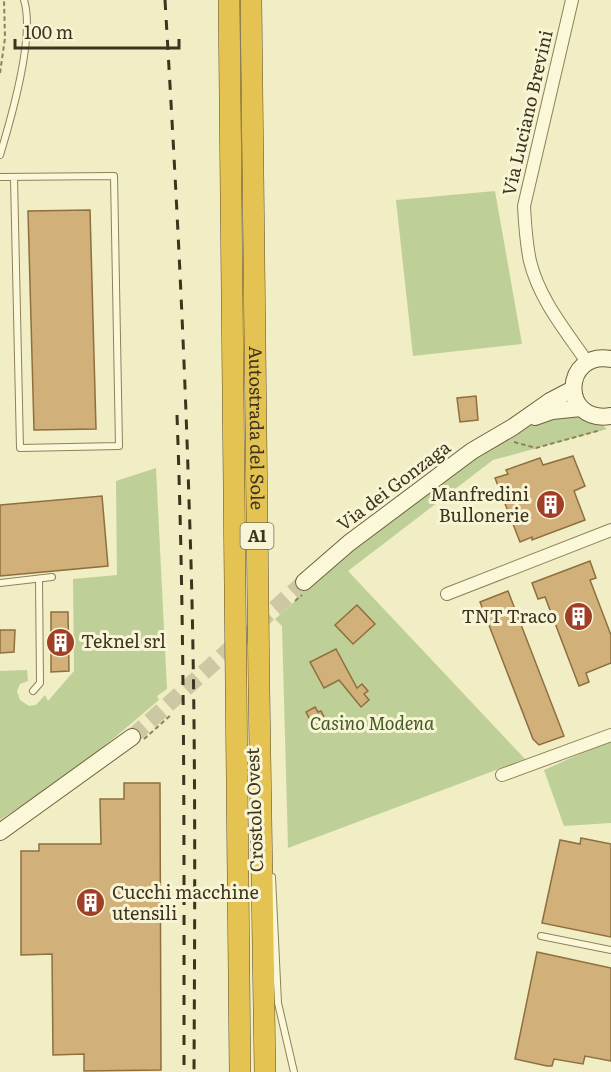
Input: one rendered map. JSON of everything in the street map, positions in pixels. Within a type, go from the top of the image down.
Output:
[{"type":"highway","name":"Autostrada del Sole","points":[[229,0],[240,1072]]},
{"type":"highway","name":"Autostrada del Sole","points":[[251,0],[265,1072]]},
{"type":"main road","points":[[581,408],[573,389],[574,379],[603,357]]},
{"type":"main road","name":"Via dei Gonzaga","points":[[511,434],[550,401],[573,389]]},
{"type":"main road","name":"Via dei Gonzaga","points":[[304,588],[349,543],[472,451],[511,434],[552,411],[581,408],[590,415],[611,416]]},
{"type":"main road","points":[[0,832],[132,737]]},
{"type":"street","name":"Via Luciano Brevini","points":[[572,0],[524,206],[525,235],[537,282],[551,309],[603,357]]},
{"type":"street","points":[[447,594],[611,530]]},
{"type":"street","points":[[502,775],[611,735]]},
{"type":"lane","points":[[0,155],[16,97],[26,37],[24,0]]},
{"type":"lane","points":[[0,177],[114,176],[119,446],[20,448],[14,178]]},
{"type":"lane","points":[[0,583],[52,578]]},
{"type":"lane","points":[[33,691],[40,683],[39,579]]},
{"type":"lane","name":"Crostolo Ovest","points":[[259,689],[266,712],[268,759]]},
{"type":"lane","name":"Crostolo Ovest","points":[[272,865],[278,1003],[294,1072]]},
{"type":"lane","points":[[541,936],[611,950]]},
{"type":"path","points":[[0,74],[5,38],[4,0]]},
{"type":"path","points":[[511,434],[536,448],[610,427]]},
{"type":"path","points":[[295,601],[304,588]]},
{"type":"green space","points":[[495,191],[522,344],[413,356],[396,200]]},
{"type":"green space","name":"Casino Modena","points":[[552,411],[590,415],[607,429],[493,460],[348,571],[525,759],[288,848],[282,626],[275,619],[295,601],[304,582],[472,451]]},
{"type":"green space","points":[[156,468],[167,689],[157,696],[159,700],[82,765],[0,820],[0,671],[27,670],[28,681],[20,684],[17,691],[20,700],[29,706],[36,705],[45,695],[48,701],[74,671],[73,579],[117,575],[116,481]]},
{"type":"green space","points":[[611,740],[611,823],[564,826],[544,770]]},
{"type":"building","points":[[90,210],[96,429],[34,430],[28,211]]},
{"type":"building","points":[[476,396],[478,420],[460,422],[457,398]]},
{"type":"building","name":"Manfredini Bullonerie","points":[[573,456],[585,486],[574,491],[585,520],[532,540],[532,537],[520,542],[495,478],[508,474],[506,470],[540,458],[543,465]]},
{"type":"building","points":[[102,496],[108,566],[0,576],[0,505]]},
{"type":"building","name":"TNT Traco","points":[[590,561],[596,578],[590,580],[611,635],[611,663],[586,673],[589,682],[579,686],[545,597],[538,599],[532,583]]},
{"type":"building","points":[[508,591],[564,736],[539,745],[533,739],[480,602]]},
{"type":"building","points":[[357,605],[375,624],[353,644],[335,625]]},
{"type":"building","name":"Teknel srl","points":[[51,612],[68,612],[69,671],[51,672]]},
{"type":"building","points":[[0,630],[15,630],[14,652],[0,653]]},
{"type":"building","points":[[336,649],[357,688],[362,684],[368,691],[364,694],[369,700],[361,707],[339,680],[324,688],[310,662]]},
{"type":"building","points":[[315,707],[318,712],[321,711],[325,719],[322,720],[325,727],[316,731],[306,712]]},
{"type":"building","name":"Cucchi macchine utensili","points":[[124,783],[160,783],[161,1070],[84,1071],[84,1054],[53,1055],[52,954],[21,955],[21,851],[39,851],[39,844],[101,844],[100,799],[124,799]]},
{"type":"building","points":[[581,838],[611,844],[611,937],[542,923],[560,840],[580,844]]},
{"type":"building","points":[[537,952],[611,968],[611,1061],[585,1056],[583,1064],[554,1059],[552,1066],[547,1066],[515,1059]]},
{"type":"tunnel","points":[[132,737],[304,582]]},
{"type":"railway","points":[[165,0],[182,313],[193,644],[194,1072]]},
{"type":"railway","points":[[177,415],[183,661],[184,1072]]},
{"type":"place","name":"Manfredini Bullonerie","points":[[550,505]]},
{"type":"place","name":"TNT Traco","points":[[578,617]]},
{"type":"place","name":"Teknel srl","points":[[60,642]]},
{"type":"place","name":"Cucchi macchine utensili","points":[[91,903]]}]
